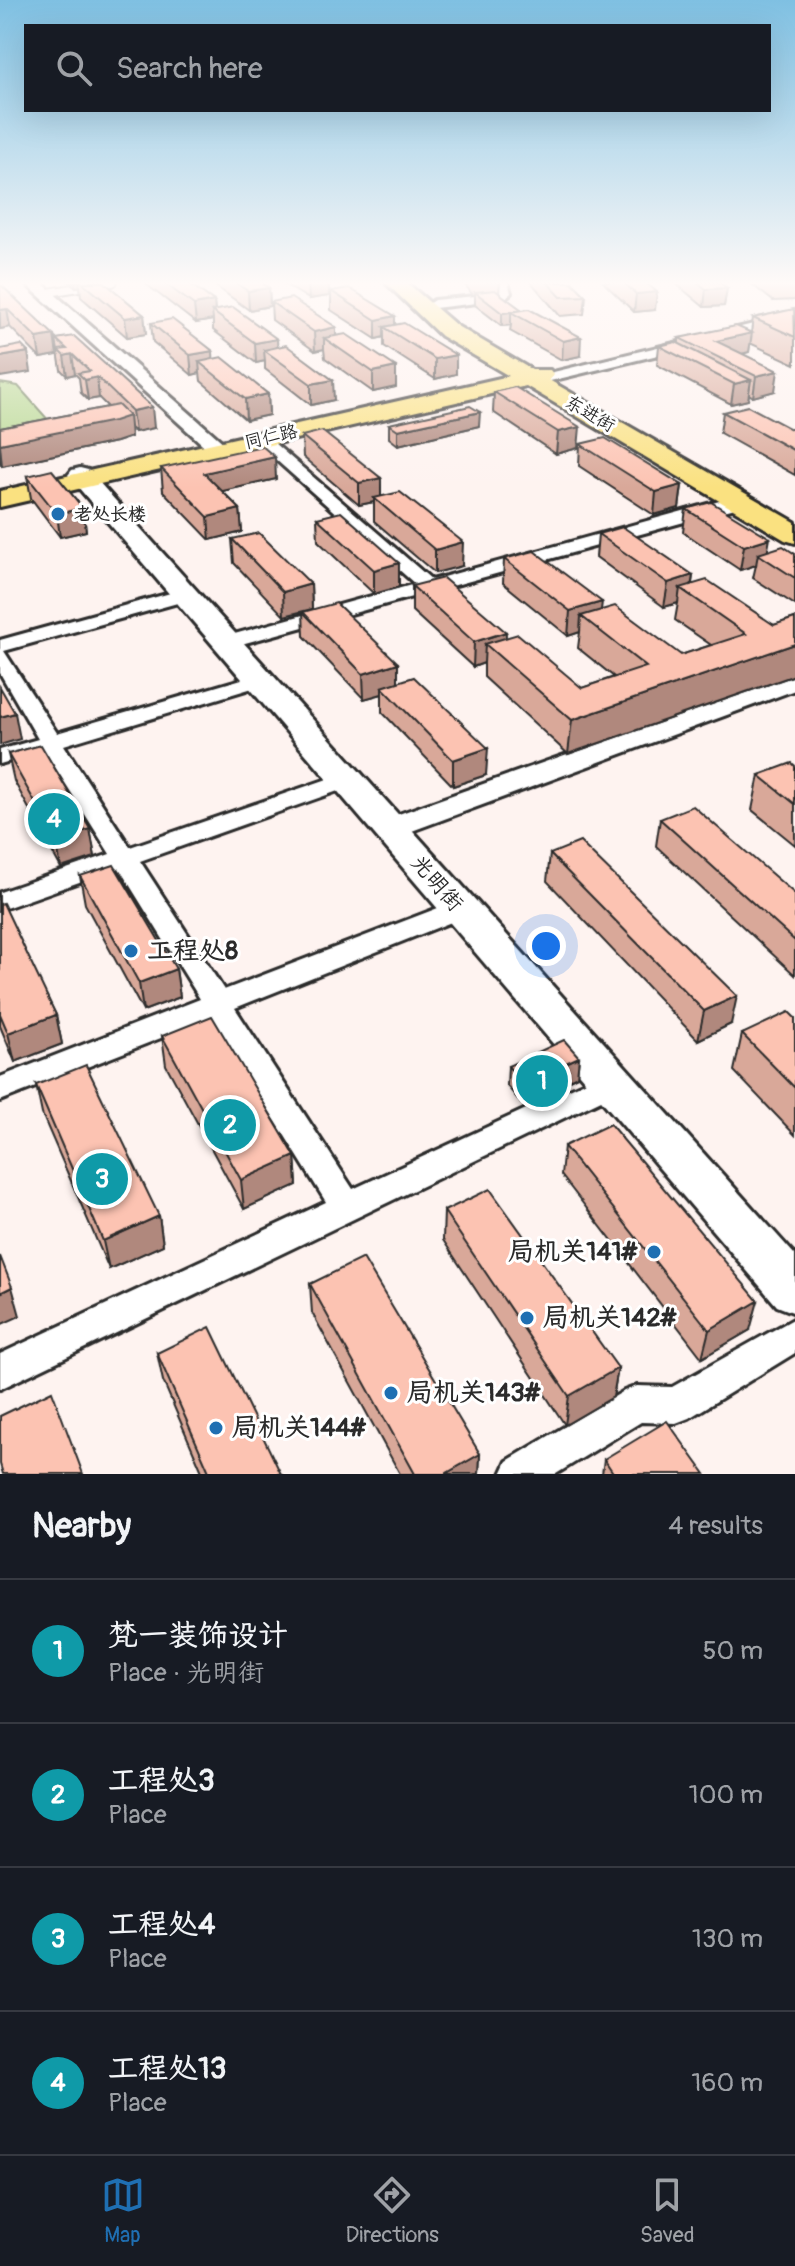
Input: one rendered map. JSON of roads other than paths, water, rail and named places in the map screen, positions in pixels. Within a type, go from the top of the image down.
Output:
[{"type":"main road","name":"东进街","points":[[487,351],[795,519]]},
{"type":"main road","name":"东进街","points":[[497,351],[795,534]]},
{"type":"main road","name":"同仁路","points":[[216,447],[535,376]]},
{"type":"main road","name":"同仁路","points":[[0,492],[82,477],[535,376]]},
{"type":"main road","name":"同仁路","points":[[0,499],[82,477]]},
{"type":"main road","name":"光明街","points":[[82,477],[795,1290]]},
{"type":"street","points":[[109,351],[216,447]]},
{"type":"street","points":[[535,376],[648,351]]},
{"type":"street","points":[[261,439],[429,587]]},
{"type":"street","points":[[227,642],[740,501]]},
{"type":"street","points":[[0,646],[185,595]]},
{"type":"street","points":[[0,656],[51,742],[347,1207]]},
{"type":"street","points":[[0,757],[259,680]]},
{"type":"street","points":[[390,828],[795,681]]},
{"type":"street","points":[[0,901],[347,780]]},
{"type":"street","points":[[0,1089],[460,909]]},
{"type":"street","points":[[0,1372],[612,1082]]},
{"type":"street","points":[[520,1474],[637,1404],[676,1405],[795,1334]]},
{"type":"place","name":"老处长楼","points":[[58,514]]},
{"type":"place","name":"工程处13","points":[[54,819]]},
{"type":"place","name":"工程处8","points":[[131,951]]},
{"type":"place","name":"梵一装饰设计","points":[[542,1081]]},
{"type":"place","name":"工程处3","points":[[230,1125]]},
{"type":"place","name":"工程处4","points":[[102,1179]]},
{"type":"place","name":"局机关141#","points":[[654,1252]]},
{"type":"place","name":"局机关142#","points":[[527,1318]]},
{"type":"place","name":"局机关143#","points":[[391,1393]]},
{"type":"place","name":"局机关144#","points":[[216,1428]]}]
